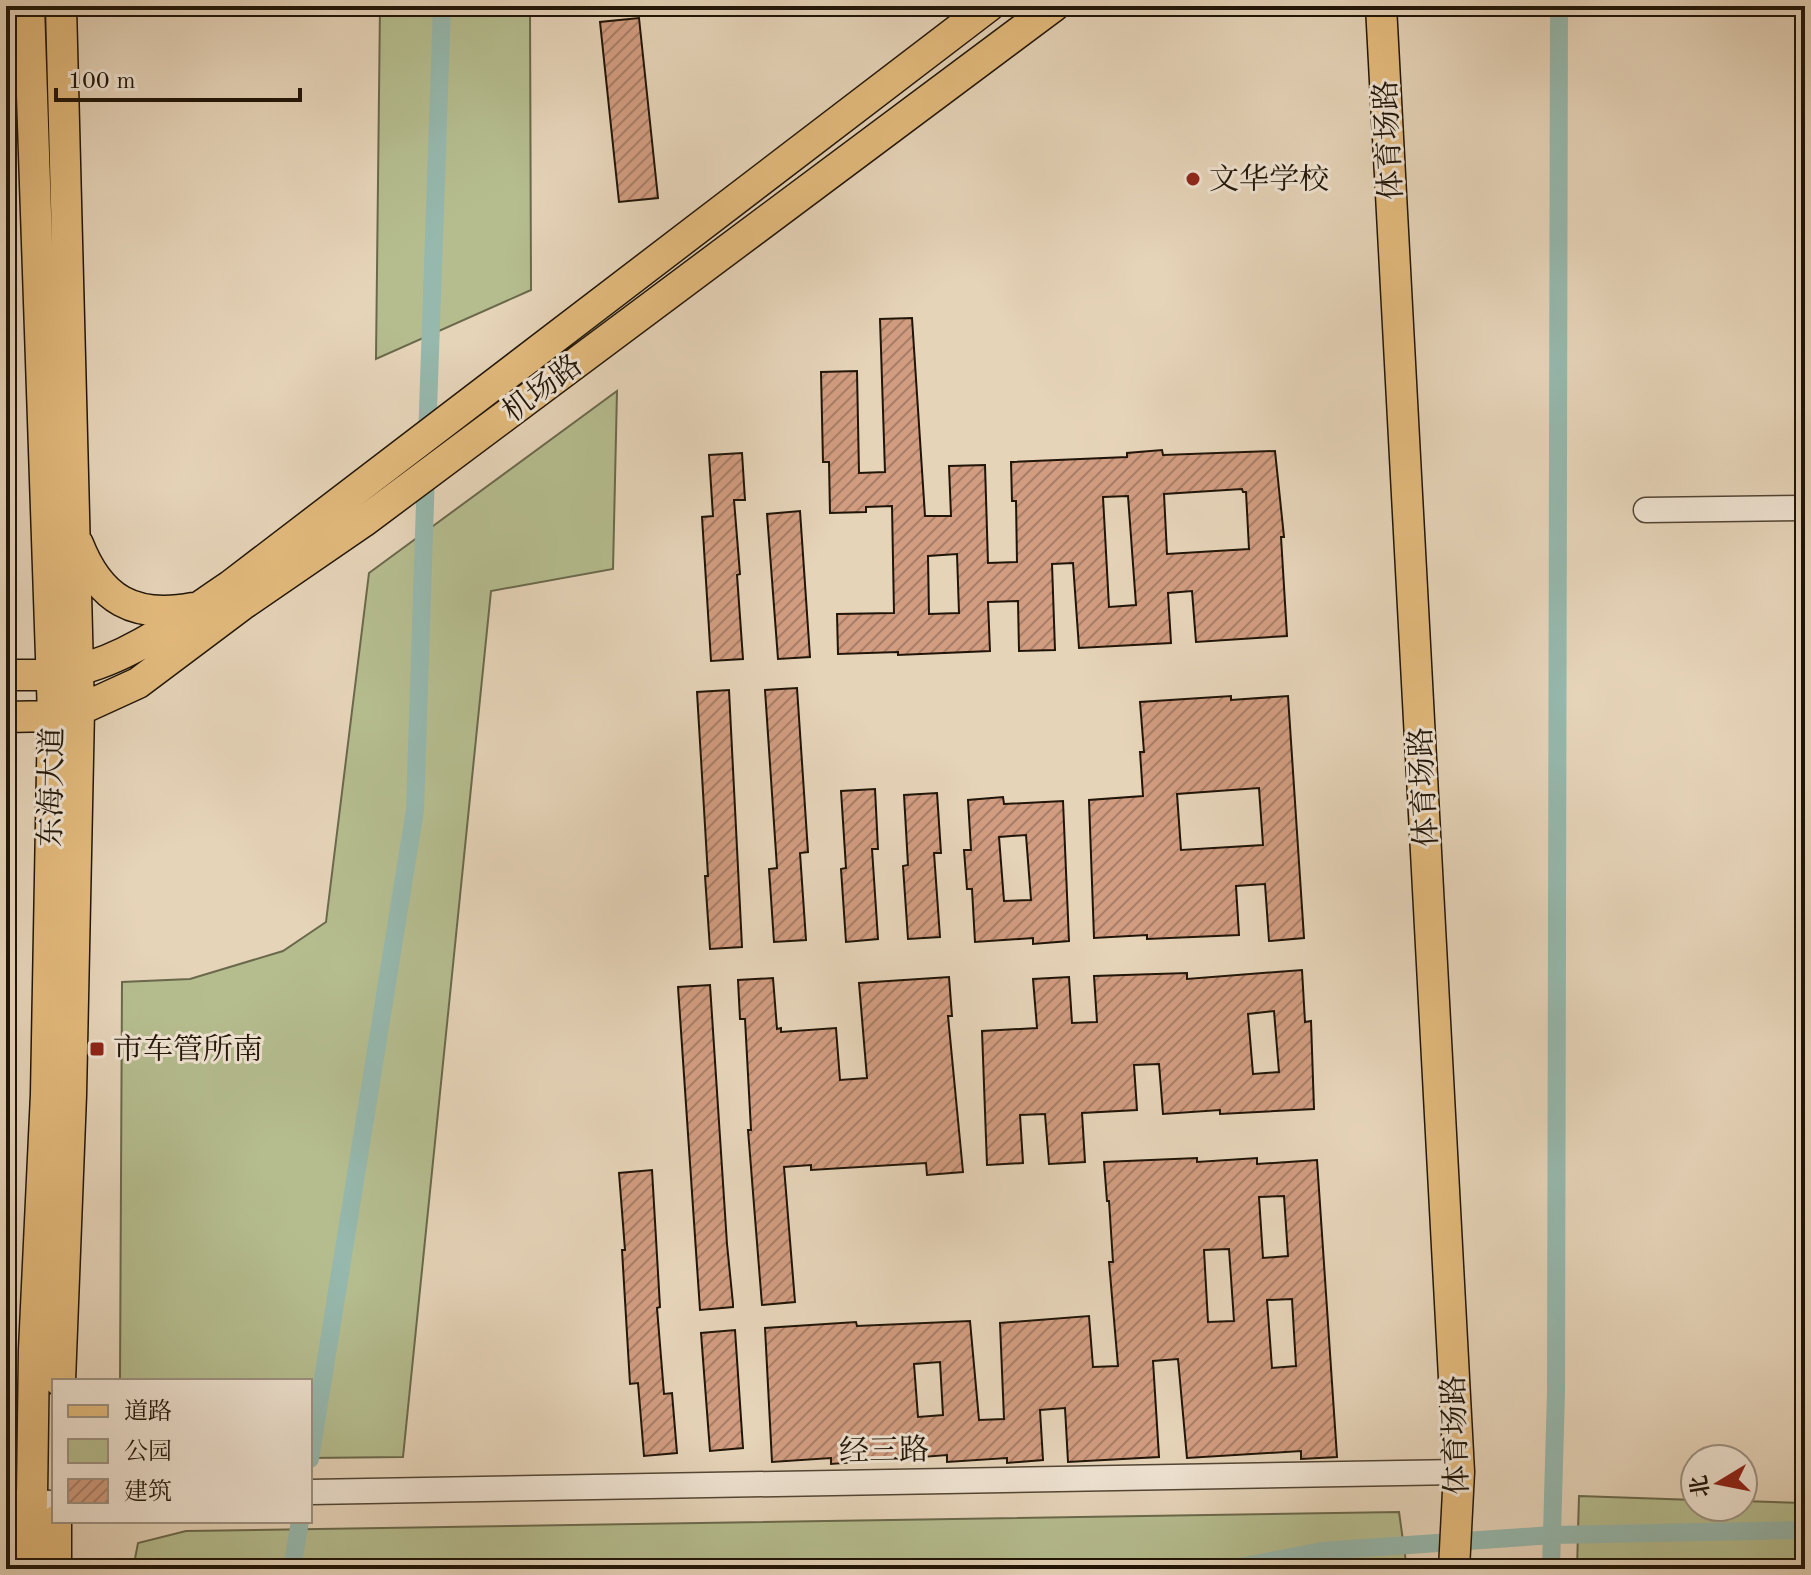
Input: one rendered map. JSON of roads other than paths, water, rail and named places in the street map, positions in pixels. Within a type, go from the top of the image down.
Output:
[{"type":"main road","name":"东海大道","points":[[29,6],[66,713],[71,1095],[60,1379]]},
{"type":"main road","name":"东海大道","points":[[61,6],[74,531],[64,672]]},
{"type":"main road","name":"机场路","points":[[6,675],[64,672],[139,645],[230,586],[989,6]]},
{"type":"main road","name":"机场路","points":[[6,717],[66,713],[138,683],[242,605],[363,522],[1054,6]]},
{"type":"main road","name":"体育场路","points":[[1381,6],[1459,1472],[1454,1569]]},
{"type":"main road","points":[[74,531],[99,584],[124,604],[148,611],[172,612],[199,607]]},
{"type":"main road","name":"东海大道","points":[[31,1569],[39,1514],[34,1336],[66,713]]},
{"type":"main road","name":"东海大道","points":[[39,1514],[56,1569]]},
{"type":"street","points":[[1646,510],[1805,508]]},
{"type":"street","name":"经三路","points":[[312,1492],[1459,1472]]},
{"type":"waterway","points":[[427,439],[442,6]]},
{"type":"waterway","points":[[1551,1569],[1556,1392],[1559,6]]},
{"type":"waterway","points":[[312,1447],[415,810],[426,473]]},
{"type":"waterway","points":[[292,1569],[300,1523]]},
{"type":"waterway","points":[[1230,1569],[1322,1551],[1553,1535],[1805,1530]]},
{"type":"waterway","points":[[6,1566],[39,1569]]},
{"type":"place","name":"文华学校","points":[[1193,179]]},
{"type":"place","name":"市车管所南","points":[[97,1049]]}]
